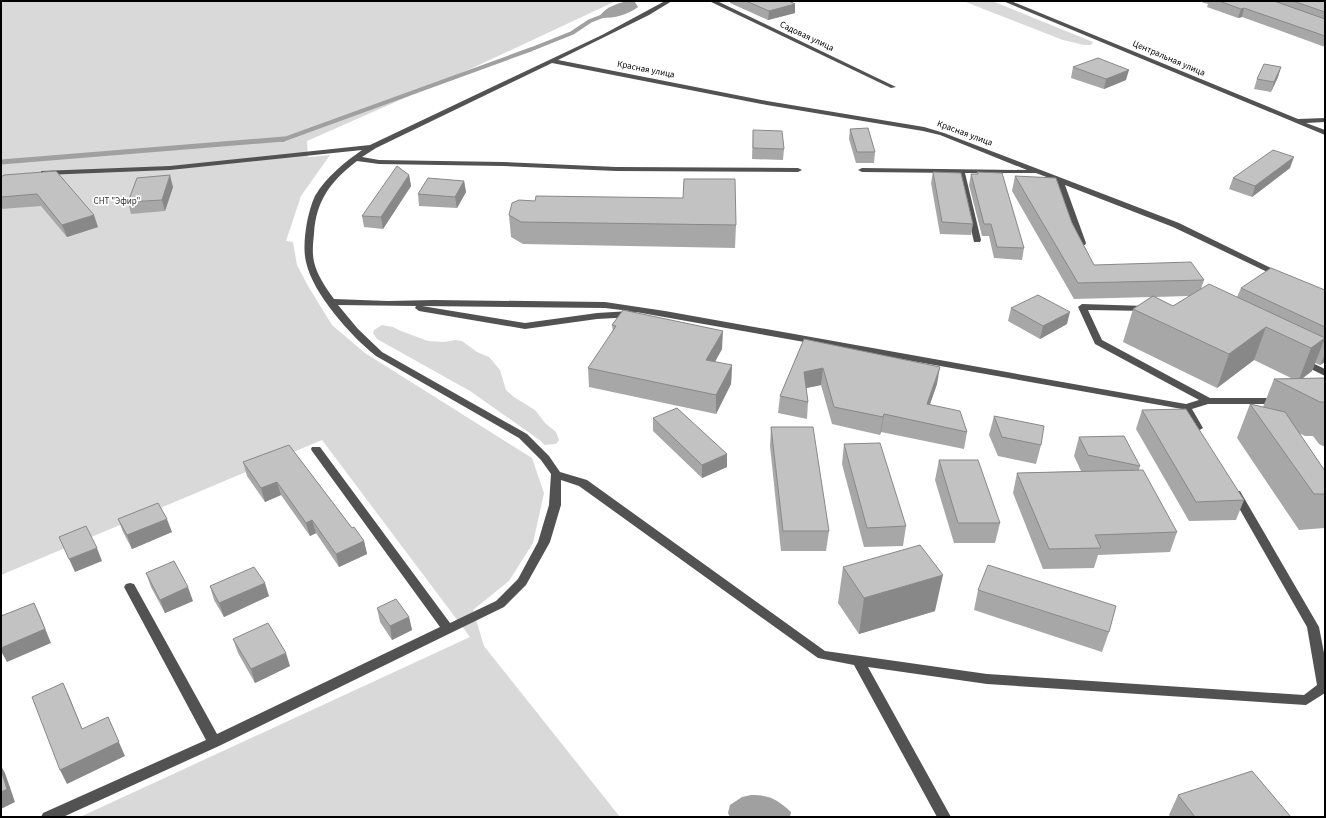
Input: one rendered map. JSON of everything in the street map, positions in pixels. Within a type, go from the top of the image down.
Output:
[{"type":"street","points":[[48,817],[214,742],[500,604],[522,582],[544,542],[555,505],[556,474],[545,458],[523,436],[379,354],[360,338],[332,302],[314,273],[310,261],[308,240],[313,214],[320,196],[342,169],[354,158],[373,146],[647,14],[669,1]]},
{"type":"street","name":"Садовая улица","points":[[712,1],[893,87]]},
{"type":"street","name":"Центральная улица","points":[[1006,1],[1325,133]]},
{"type":"street","name":"Красная улица","points":[[551,61],[767,103],[924,129],[942,134],[1176,225],[1287,277]]},
{"type":"street","points":[[1295,121],[1325,120]]},
{"type":"street","points":[[39,174],[170,168],[373,146]]},
{"type":"street","points":[[354,158],[379,162],[503,164],[616,169],[798,170]]},
{"type":"street","points":[[862,170],[1039,172]]},
{"type":"street","points":[[961,171],[977,240]]},
{"type":"street","points":[[1060,180],[1082,243]]},
{"type":"street","points":[[332,302],[388,304],[434,303],[605,305],[665,314],[1186,407],[1208,401],[1291,400]]},
{"type":"street","points":[[388,304],[525,326],[597,316],[665,314]]},
{"type":"street","points":[[1153,309],[1082,307],[1098,342],[1208,401]]},
{"type":"street","points":[[1290,356],[1325,373]]},
{"type":"street","points":[[1186,407],[1202,435]]},
{"type":"street","points":[[316,449],[448,629]]},
{"type":"street","points":[[556,474],[583,483],[822,655],[987,679],[1306,700],[1324,687],[1313,627],[1230,483]]},
{"type":"street","points":[[130,587],[214,742]]},
{"type":"street","points":[[858,660],[944,817]]},
{"type":"green space","name":"СНТ \"Эфир\"","points":[[1,1],[616,1],[466,71],[307,141],[308,157],[330,155],[301,196],[286,241],[293,242],[297,265],[332,325],[365,353],[532,458],[544,493],[533,543],[509,581],[473,610],[484,646],[620,817],[80,817],[470,637],[322,440],[1,575]]},
{"type":"green space","points":[[963,1],[992,1],[1093,42],[1091,45],[1084,45],[1063,40]]},
{"type":"green space","points":[[382,325],[393,327],[428,341],[462,341],[477,352],[489,357],[500,370],[506,390],[514,397],[535,410],[545,423],[556,432],[559,440],[556,444],[544,445],[541,441],[470,391],[377,339],[373,333],[374,330]]},
{"type":"shaded area","points":[[632,1],[635,2],[638,7],[630,12],[621,16],[602,18],[600,16],[614,5]]},
{"type":"shaded area","points":[[751,795],[768,797],[777,801],[791,812],[790,817],[730,817],[728,813],[730,805],[742,797]]},
{"type":"building","points":[[746,1],[789,1],[795,4],[769,11]]},
{"type":"building","points":[[1219,1],[1274,1],[1325,19],[1325,36],[1244,8],[1241,9]]},
{"type":"building","points":[[1293,1],[1325,1],[1325,12]]},
{"type":"building","points":[[1098,58],[1129,70],[1106,79],[1073,67]]},
{"type":"building","points":[[1264,64],[1281,67],[1274,82],[1257,79]]},
{"type":"building","points":[[868,128],[875,152],[857,152],[850,129]]},
{"type":"building","points":[[753,130],[782,131],[784,149],[753,148]]},
{"type":"building","points":[[1273,150],[1294,157],[1255,186],[1233,178]]},
{"type":"building","points":[[397,166],[409,175],[381,217],[362,216]]},
{"type":"building","points":[[56,171],[94,215],[62,225],[37,194],[1,197],[1,176]]},
{"type":"building","points":[[933,172],[961,173],[973,224],[942,222]]},
{"type":"building","points":[[977,172],[1002,173],[1024,248],[997,247],[991,224],[984,224],[971,174],[978,174]]},
{"type":"building","points":[[170,175],[162,200],[128,202],[137,178]]},
{"type":"building","points":[[1015,176],[1056,178],[1072,223],[1094,265],[1191,262],[1204,280],[1078,283]]},
{"type":"building","points":[[428,178],[464,181],[455,197],[418,194]]},
{"type":"building","points":[[684,179],[735,179],[736,225],[521,222],[509,215],[512,203],[519,200],[535,201],[536,196],[683,198]]},
{"type":"building","points":[[1271,268],[1325,290],[1325,327],[1241,288]]},
{"type":"building","points":[[1209,284],[1325,338],[1311,348],[1266,327],[1229,354],[1133,309],[1153,296],[1173,306]]},
{"type":"building","points":[[1038,295],[1070,312],[1043,326],[1011,308]]},
{"type":"building","points":[[623,310],[723,331],[706,360],[732,365],[716,395],[588,368],[616,326],[612,325]]},
{"type":"building","points":[[804,339],[940,367],[927,404],[960,411],[967,432],[884,414],[883,417],[834,407],[823,368],[804,372],[808,402],[780,396]]},
{"type":"building","points":[[1325,378],[1325,402],[1320,402],[1274,379]]},
{"type":"building","points":[[1250,404],[1285,412],[1325,471],[1325,494],[1314,494]]},
{"type":"building","points":[[677,408],[727,454],[702,465],[653,418]]},
{"type":"building","points":[[1186,409],[1244,500],[1196,502],[1142,410]]},
{"type":"building","points":[[994,416],[1044,426],[1041,445],[1002,437]]},
{"type":"building","points":[[771,427],[813,427],[829,531],[783,531]]},
{"type":"building","points":[[1124,436],[1140,466],[1088,455],[1079,437]]},
{"type":"building","points":[[880,443],[906,526],[867,528],[844,444]]},
{"type":"building","points":[[289,445],[352,528],[354,527],[364,541],[336,554],[312,520],[306,523],[277,482],[261,488],[243,462]]},
{"type":"building","points":[[939,460],[978,460],[1000,523],[958,523]]},
{"type":"building","points":[[1143,470],[1177,532],[1095,535],[1101,548],[1049,549],[1017,473]]},
{"type":"building","points":[[158,503],[167,519],[127,535],[118,519]]},
{"type":"building","points":[[86,526],[97,548],[69,559],[59,537]]},
{"type":"building","points":[[920,545],[943,575],[864,598],[843,567]]},
{"type":"building","points":[[174,561],[188,587],[160,600],[146,573]]},
{"type":"building","points":[[988,565],[1116,606],[1109,632],[978,590]]},
{"type":"building","points":[[254,567],[265,583],[219,603],[210,586]]},
{"type":"building","points":[[396,599],[409,617],[390,626],[377,608]]},
{"type":"building","points":[[34,603],[45,629],[1,648],[1,616]]},
{"type":"building","points":[[268,623],[286,653],[251,669],[233,639]]},
{"type":"building","points":[[63,683],[82,729],[108,717],[119,742],[60,770],[32,697]]},
{"type":"building","points":[[1,770],[7,789],[1,792]]},
{"type":"building","points":[[1252,771],[1291,817],[1195,817],[1178,795]]},
{"type":"waterway","points":[[282,140],[532,49],[572,33],[590,21],[608,14]]},
{"type":"waterway","points":[[1,162],[284,139]]}]
